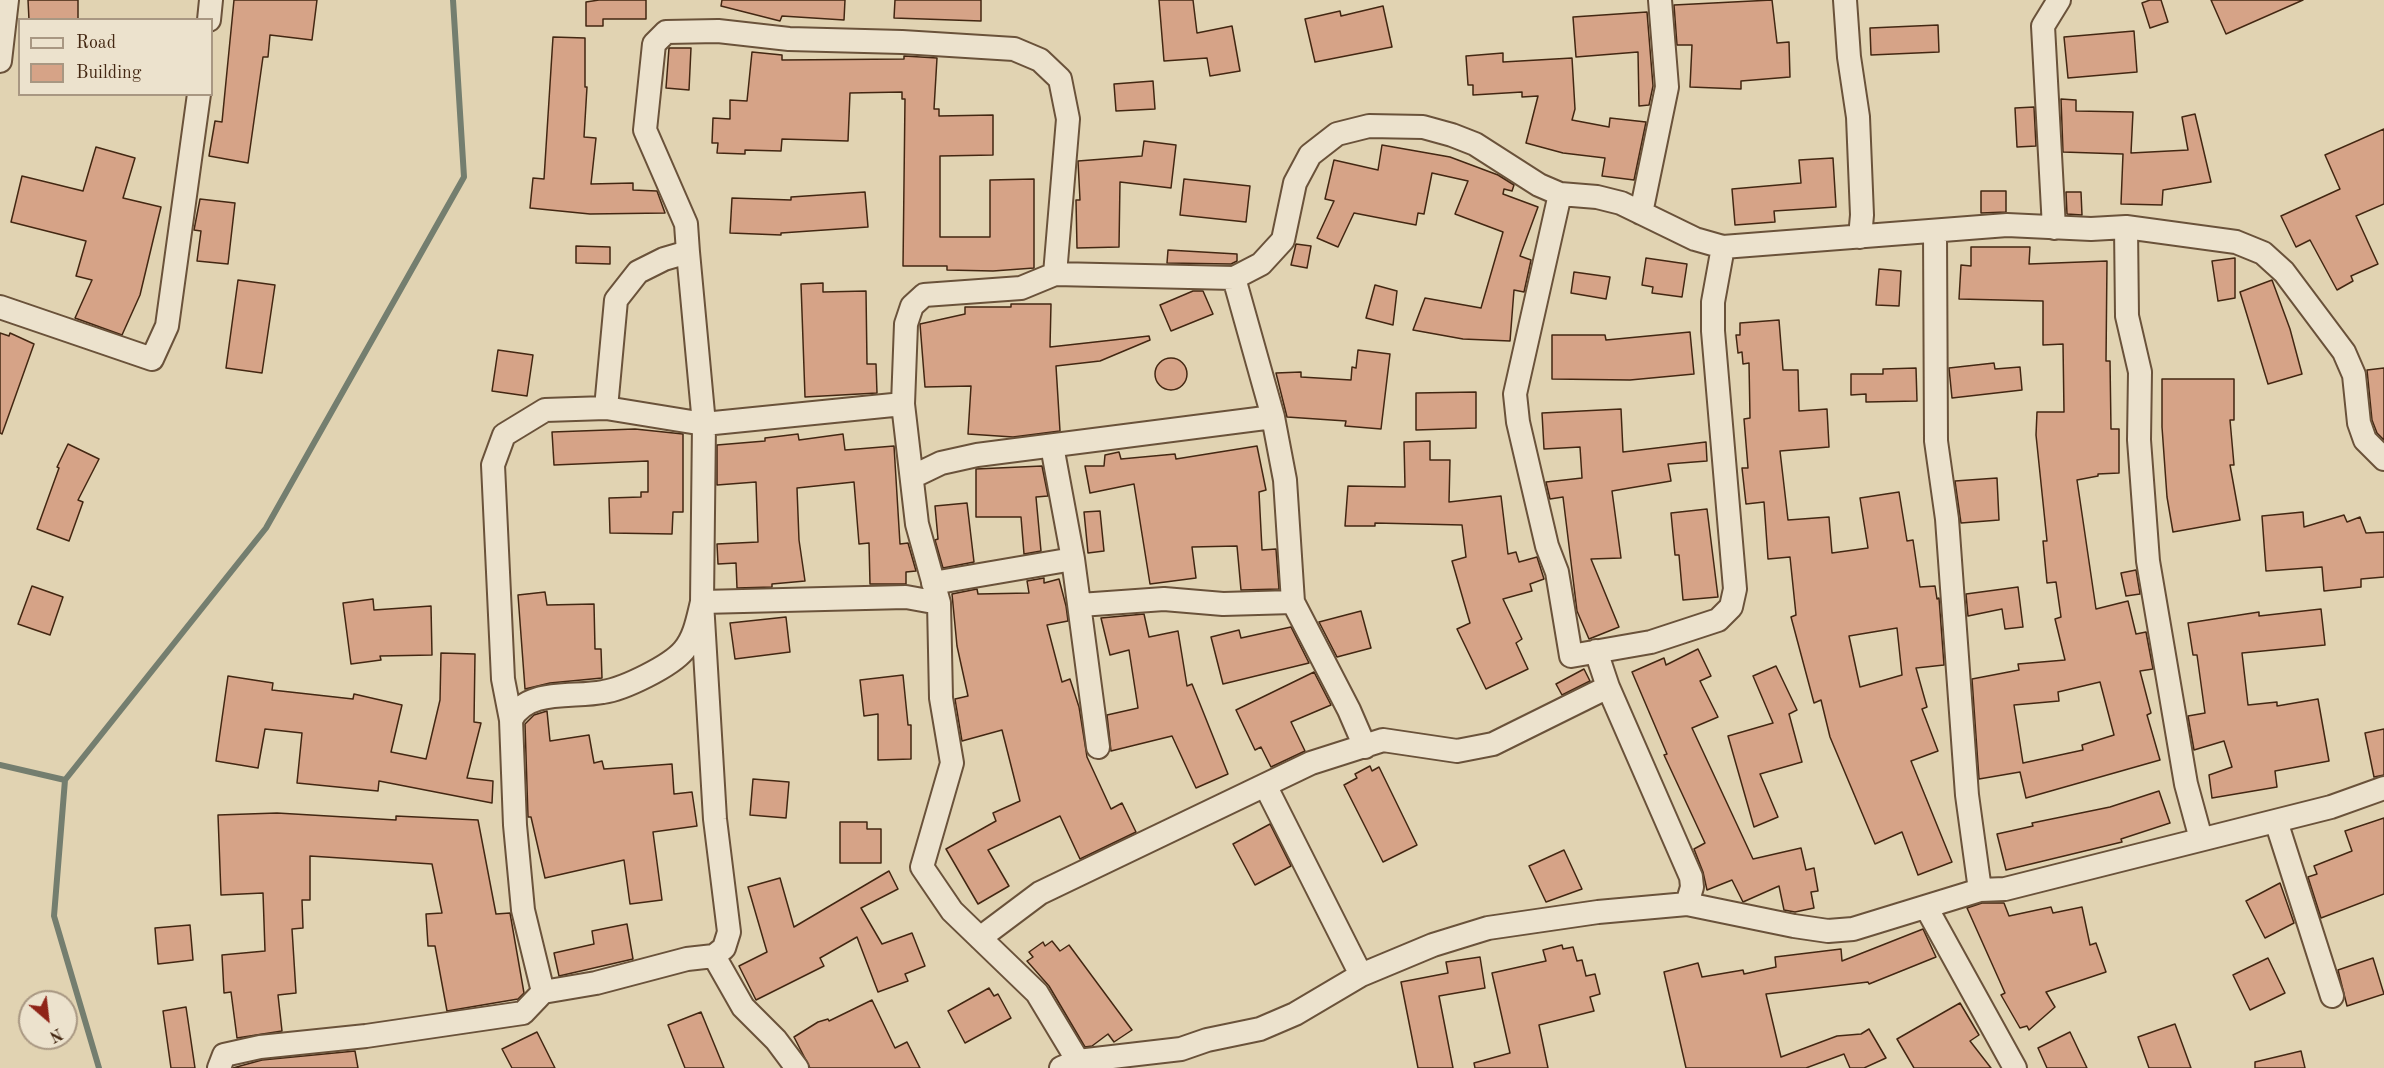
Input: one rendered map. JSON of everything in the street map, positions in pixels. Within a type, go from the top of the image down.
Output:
[{"type":"street","points":[[0,61],[7,0]]},
{"type":"street","points":[[208,18],[211,0]]},
{"type":"street","points":[[1641,213],[1667,87],[1660,0]]},
{"type":"street","points":[[1845,0],[1849,57],[1858,117],[1860,237]]},
{"type":"street","points":[[2054,228],[2043,26],[2059,0]]},
{"type":"street","points":[[219,1068],[224,1055],[260,1047],[366,1036],[523,1012],[543,992],[596,983],[687,959],[714,956],[724,948],[729,932],[716,819],[702,602],[704,424],[686,224],[645,130],[654,44],[666,32],[718,32],[789,39],[902,42],[1014,50],[1040,60],[1060,80],[1068,119],[1055,274]]},
{"type":"street","points":[[0,307],[152,359],[167,327],[200,96]]},
{"type":"street","points":[[2384,459],[2365,440],[2359,423],[2354,375],[2344,352],[2284,272],[2263,253],[2236,242],[2126,227],[2054,228],[2007,225],[1935,233],[1723,248],[1695,239],[1620,203],[1597,197],[1560,194],[1539,185],[1475,144],[1423,127],[1369,126],[1337,134],[1310,155],[1295,183],[1283,240],[1261,264],[1234,278],[1055,274],[1022,288],[924,295],[912,306],[906,324],[903,404],[914,476],[917,524],[936,593],[941,698],[952,763],[922,867],[952,911],[1037,993],[1070,1064],[1181,1049],[1207,1040],[1260,1029],[1295,1014],[1361,975],[1433,945],[1488,928],[1598,912],[1687,904],[1828,931],[1853,929],[1980,890],[2005,889],[2276,821],[2351,801],[2384,788]]},
{"type":"street","points":[[1560,194],[1515,394],[1518,422],[1547,546],[1557,572],[1570,656],[1651,642],[1718,620],[1731,607],[1735,589],[1713,331],[1713,302],[1723,248]]},
{"type":"street","points":[[2126,227],[2127,316],[2140,372],[2139,440],[2147,550],[2186,784],[2201,839]]},
{"type":"street","points":[[1935,233],[1935,430],[1947,519],[1967,795],[1980,890]]},
{"type":"street","points":[[606,408],[616,300],[638,272],[664,259],[688,252]]},
{"type":"street","points":[[1234,278],[1273,417],[1284,480],[1293,602],[1349,710],[1365,747]]},
{"type":"street","points":[[543,992],[523,910],[515,825],[511,720],[503,679],[493,465],[504,435],[545,410],[606,408],[704,424],[903,404]]},
{"type":"street","points":[[914,476],[941,463],[977,455],[1273,417]]},
{"type":"street","points":[[1052,446],[1073,559],[1098,747]]},
{"type":"street","points":[[702,602],[906,597],[936,593],[1073,559]]},
{"type":"street","points":[[1080,605],[1164,599],[1223,604],[1293,602]]},
{"type":"street","points":[[511,720],[516,710],[528,701],[615,690],[668,662],[684,651],[702,602]]},
{"type":"street","points":[[1596,651],[1608,687],[1691,877],[1692,887],[1687,904]]},
{"type":"street","points":[[980,938],[1040,893],[1311,763],[1383,741],[1457,751],[1493,744],[1608,687]]},
{"type":"street","points":[[1265,785],[1361,975]]},
{"type":"street","points":[[2276,821],[2332,996]]},
{"type":"street","points":[[1926,907],[2015,1068]]},
{"type":"street","points":[[714,956],[743,1007],[776,1040],[797,1068]]},
{"type":"building","points":[[28,0],[78,0],[78,18],[29,18]]},
{"type":"building","points":[[234,0],[317,0],[312,40],[270,35],[268,57],[263,57],[248,163],[209,156],[215,121],[222,122]]},
{"type":"building","points":[[646,0],[646,19],[603,19],[603,26],[586,26],[586,2]]},
{"type":"building","points":[[722,0],[845,0],[844,20],[782,16],[780,21],[721,6]]},
{"type":"building","points":[[895,0],[981,0],[981,21],[894,18]]},
{"type":"building","points":[[1159,0],[1193,0],[1197,33],[1232,26],[1240,71],[1210,76],[1207,58],[1164,61]]},
{"type":"building","points":[[1772,0],[1777,43],[1789,42],[1790,77],[1741,81],[1741,89],[1690,87],[1692,45],[1677,45],[1674,5]]},
{"type":"building","points":[[2161,0],[2168,22],[2150,28],[2142,3]]},
{"type":"building","points":[[2211,0],[2303,0],[2226,34]]},
{"type":"building","points":[[1383,6],[1392,47],[1315,62],[1305,19],[1340,11],[1341,16]]},
{"type":"building","points":[[1647,12],[1653,86],[1649,105],[1639,106],[1638,52],[1576,57],[1573,17]]},
{"type":"building","points":[[1938,25],[1939,52],[1871,55],[1870,28]]},
{"type":"building","points":[[2134,31],[2137,72],[2068,78],[2064,37]]},
{"type":"building","points":[[553,37],[585,38],[585,87],[587,87],[584,137],[596,138],[591,184],[633,183],[633,190],[657,191],[665,213],[590,214],[530,208],[533,178],[544,179]]},
{"type":"building","points":[[669,48],[691,48],[689,90],[666,88]]},
{"type":"building","points":[[752,52],[782,55],[782,60],[904,59],[904,56],[937,58],[934,109],[939,109],[939,116],[993,115],[993,155],[940,156],[940,237],[990,237],[990,180],[1034,179],[1034,268],[993,271],[947,270],[947,266],[903,266],[905,99],[902,99],[902,92],[850,93],[848,141],[782,139],[781,151],[745,150],[745,154],[717,153],[718,143],[712,143],[713,118],[730,119],[730,100],[747,101]]},
{"type":"building","points":[[1503,53],[1503,62],[1572,58],[1575,109],[1572,120],[1609,127],[1610,118],[1646,122],[1634,180],[1602,176],[1605,158],[1563,153],[1526,143],[1538,96],[1522,97],[1522,92],[1473,95],[1473,85],[1468,85],[1466,56]]},
{"type":"building","points":[[1153,81],[1155,109],[1116,111],[1114,84]]},
{"type":"building","points":[[2061,99],[2076,100],[2076,111],[2133,112],[2131,153],[2188,150],[2182,117],[2195,114],[2211,182],[2163,190],[2162,205],[2121,204],[2123,154],[2063,152]]},
{"type":"building","points":[[2034,107],[2036,146],[2017,147],[2015,108]]},
{"type":"building","points":[[2384,129],[2384,204],[2356,216],[2378,264],[2351,276],[2353,281],[2337,290],[2310,240],[2296,247],[2281,216],[2340,189],[2325,155]]},
{"type":"building","points":[[1144,141],[1176,145],[1171,188],[1120,182],[1119,247],[1077,248],[1076,200],[1080,200],[1078,161],[1142,156]]},
{"type":"building","points":[[1382,145],[1450,157],[1498,175],[1514,185],[1512,191],[1504,189],[1503,194],[1538,207],[1520,256],[1531,260],[1524,292],[1514,290],[1510,341],[1463,339],[1413,330],[1425,298],[1481,308],[1503,232],[1455,214],[1468,181],[1432,173],[1424,214],[1418,213],[1416,225],[1354,213],[1338,247],[1317,238],[1334,201],[1325,199],[1334,160],[1378,170]]},
{"type":"building","points":[[96,147],[135,158],[123,198],[161,207],[140,295],[122,335],[75,318],[92,280],[76,276],[86,241],[11,222],[22,176],[83,191]]},
{"type":"building","points":[[1833,158],[1836,207],[1774,211],[1775,222],[1735,225],[1732,189],[1801,183],[1799,160]]},
{"type":"building","points":[[1184,179],[1250,186],[1246,222],[1180,215]]},
{"type":"building","points":[[1981,191],[2006,191],[2006,212],[1981,213]]},
{"type":"building","points":[[865,192],[868,227],[781,233],[781,235],[730,233],[732,198],[791,200],[791,197]]},
{"type":"building","points":[[2066,192],[2081,192],[2082,215],[2067,214]]},
{"type":"building","points":[[200,199],[235,203],[228,264],[197,261],[201,231],[194,230]]},
{"type":"building","points":[[1296,244],[1311,246],[1307,268],[1291,265]]},
{"type":"building","points":[[576,246],[610,247],[610,264],[576,263]]},
{"type":"building","points":[[1971,247],[2030,247],[2029,264],[2107,261],[2106,361],[2110,361],[2111,429],[2119,429],[2119,473],[2098,474],[2098,476],[2077,480],[2096,609],[2128,601],[2136,634],[2146,632],[2153,669],[2140,671],[2151,713],[2147,715],[2160,760],[2026,798],[2020,772],[1979,779],[1972,679],[2019,670],[2018,664],[2065,660],[2055,619],[2061,617],[2056,582],[2047,583],[2043,541],[2047,541],[2036,435],[2037,412],[2064,412],[2063,344],[2043,345],[2043,301],[1959,299],[1961,265],[1971,266]],"holes":[[[2100,682],[2114,735],[2082,745],[2083,750],[2023,763],[2014,705],[2059,701],[2058,692]]]},
{"type":"building","points":[[1168,250],[1237,254],[1237,261],[1231,264],[1167,263]]},
{"type":"building","points":[[1646,258],[1687,264],[1682,297],[1652,293],[1653,287],[1642,285]]},
{"type":"building","points":[[2235,258],[2235,298],[2218,301],[2212,261]]},
{"type":"building","points":[[1879,269],[1901,271],[1899,306],[1876,305]]},
{"type":"building","points":[[1574,272],[1610,277],[1606,299],[1571,293]]},
{"type":"building","points":[[238,280],[275,285],[262,373],[226,368]]},
{"type":"building","points":[[2272,280],[2290,329],[2302,374],[2268,384],[2240,292]]},
{"type":"building","points":[[823,283],[823,292],[866,291],[867,364],[876,364],[877,393],[805,397],[801,284]]},
{"type":"building","points":[[1375,285],[1397,291],[1393,325],[1366,318]]},
{"type":"building","points":[[1193,291],[1203,291],[1213,314],[1171,331],[1160,305]]},
{"type":"building","points":[[1011,304],[1051,304],[1050,347],[1149,336],[1150,340],[1100,361],[1056,366],[1060,431],[1013,437],[968,434],[971,386],[925,387],[920,324],[965,314],[965,307],[1011,307]]},
{"type":"building","points":[[1779,320],[1783,370],[1798,370],[1799,411],[1827,409],[1829,447],[1780,451],[1788,520],[1829,517],[1832,553],[1868,548],[1860,498],[1899,492],[1907,541],[1913,540],[1920,587],[1935,586],[1937,599],[1939,598],[1944,665],[1916,668],[1927,707],[1922,709],[1938,751],[1911,761],[1952,862],[1918,875],[1902,832],[1875,844],[1830,737],[1821,700],[1814,703],[1791,617],[1796,615],[1790,557],[1768,559],[1764,502],[1746,504],[1742,468],[1748,468],[1744,419],[1750,418],[1749,363],[1743,364],[1742,352],[1738,353],[1736,335],[1740,335],[1740,323]],"holes":[[[1897,628],[1902,675],[1860,687],[1849,636]]]},
{"type":"building","points":[[1690,332],[1694,374],[1630,380],[1552,379],[1552,335],[1605,335],[1606,340]]},
{"type":"building","points":[[0,333],[9,336],[10,333],[34,344],[2,434],[0,433]]},
{"type":"building","points":[[498,350],[533,355],[527,396],[492,391]]},
{"type":"building","points":[[1358,350],[1390,354],[1381,429],[1345,426],[1346,421],[1287,417],[1276,373],[1301,372],[1301,377],[1351,380],[1352,367],[1356,368]]},
{"type":"building","points":[[1171,358],[1182,363],[1187,374],[1182,385],[1171,390],[1160,385],[1155,374],[1160,363]]},
{"type":"building","points":[[1994,363],[1995,369],[2020,367],[2022,390],[1952,398],[1949,368]]},
{"type":"building","points":[[1916,368],[1917,401],[1866,402],[1866,394],[1851,395],[1851,374],[1883,374],[1883,369]]},
{"type":"building","points":[[2384,368],[2384,440],[2377,433],[2372,420],[2367,370]]},
{"type":"building","points":[[2162,379],[2234,379],[2234,420],[2230,420],[2234,465],[2230,465],[2240,520],[2173,532],[2167,497],[2162,427]]},
{"type":"building","points":[[1476,392],[1476,428],[1416,430],[1416,393]]},
{"type":"building","points":[[1621,409],[1623,452],[1706,442],[1707,461],[1668,464],[1671,481],[1612,491],[1621,558],[1591,559],[1619,627],[1589,639],[1577,611],[1563,497],[1550,499],[1546,482],[1582,478],[1580,447],[1544,449],[1542,413]]},
{"type":"building","points":[[635,429],[683,434],[683,512],[673,512],[672,534],[610,533],[609,498],[641,497],[641,492],[648,492],[648,461],[554,465],[552,432]]},
{"type":"building","points":[[798,434],[799,440],[843,434],[845,450],[894,446],[900,544],[908,543],[916,571],[906,572],[906,584],[870,584],[869,543],[859,544],[854,482],[797,488],[799,540],[805,581],[772,584],[772,587],[737,588],[736,563],[718,564],[717,544],[758,542],[756,482],[717,485],[717,445],[765,441],[765,438]]},
{"type":"building","points":[[1430,441],[1430,460],[1450,460],[1449,502],[1501,496],[1508,554],[1516,552],[1519,562],[1537,557],[1544,579],[1530,584],[1532,591],[1503,599],[1522,639],[1516,643],[1528,669],[1486,689],[1457,629],[1470,623],[1452,561],[1466,557],[1462,525],[1375,523],[1375,526],[1345,526],[1348,486],[1405,487],[1404,442]]},
{"type":"building","points":[[68,444],[99,459],[78,500],[83,502],[69,541],[37,529],[59,468],[57,467]]},
{"type":"building","points":[[1257,446],[1266,490],[1259,492],[1262,550],[1276,549],[1279,589],[1241,590],[1237,546],[1192,547],[1196,578],[1150,584],[1134,484],[1090,493],[1085,466],[1104,466],[1105,455],[1119,452],[1121,459],[1175,454],[1176,459]]},
{"type":"building","points":[[1042,466],[1048,496],[1036,497],[1041,551],[1024,554],[1021,517],[976,517],[976,469]]},
{"type":"building","points":[[1997,478],[1999,520],[1961,523],[1955,481]]},
{"type":"building","points":[[967,503],[974,562],[943,568],[935,540],[938,539],[935,506]]},
{"type":"building","points":[[1707,509],[1718,597],[1683,600],[1679,555],[1675,555],[1671,513]]},
{"type":"building","points":[[1100,511],[1104,551],[1088,553],[1084,512]]},
{"type":"building","points":[[2303,512],[2304,527],[2344,515],[2347,522],[2360,517],[2366,533],[2384,532],[2384,577],[2361,579],[2361,587],[2324,591],[2322,567],[2266,571],[2262,516]]},
{"type":"building","points":[[2136,570],[2140,594],[2126,596],[2121,573]]},
{"type":"building","points":[[1044,578],[1044,583],[1059,579],[1066,606],[1068,621],[1047,625],[1062,682],[1070,679],[1079,707],[1087,757],[1111,809],[1122,803],[1136,832],[1080,859],[1060,816],[988,850],[1009,886],[978,904],[946,849],[996,821],[993,813],[1020,801],[1002,730],[962,741],[955,699],[968,696],[957,646],[952,594],[977,589],[978,594],[1029,593],[1027,581]]},
{"type":"building","points":[[32,586],[63,597],[50,635],[18,624]]},
{"type":"building","points":[[2018,587],[2023,627],[2005,629],[2002,609],[1968,616],[1966,594]]},
{"type":"building","points":[[545,592],[547,605],[594,604],[595,649],[601,649],[602,678],[550,683],[525,689],[518,595]]},
{"type":"building","points":[[373,599],[374,610],[431,606],[432,655],[380,656],[381,660],[351,664],[343,603]]},
{"type":"building","points":[[2321,609],[2325,645],[2242,653],[2248,705],[2277,702],[2277,706],[2318,699],[2329,761],[2275,771],[2277,787],[2212,798],[2209,775],[2232,767],[2224,741],[2194,750],[2188,716],[2205,713],[2197,655],[2193,655],[2188,623],[2259,612],[2259,616]]},
{"type":"building","points":[[1361,611],[1371,648],[1337,657],[1319,622]]},
{"type":"building","points":[[1144,614],[1149,637],[1178,631],[1187,686],[1192,684],[1228,774],[1196,788],[1172,736],[1111,751],[1107,715],[1138,708],[1129,650],[1110,655],[1101,618]]},
{"type":"building","points":[[786,617],[790,652],[735,659],[730,623]]},
{"type":"building","points":[[1291,627],[1309,663],[1223,684],[1211,637],[1239,630],[1241,638]]},
{"type":"building","points":[[1698,649],[1711,676],[1700,681],[1718,717],[1692,728],[1753,859],[1801,848],[1806,870],[1814,868],[1818,891],[1811,892],[1814,908],[1795,912],[1784,910],[1779,886],[1743,902],[1732,880],[1707,890],[1694,849],[1705,843],[1664,755],[1667,754],[1632,672],[1664,658],[1666,665]]},
{"type":"building","points":[[441,653],[475,654],[474,722],[481,723],[467,778],[493,781],[492,803],[379,781],[378,791],[297,783],[302,733],[265,729],[258,768],[216,761],[228,676],[273,683],[272,690],[353,699],[354,694],[402,705],[391,752],[426,759],[440,700]]},
{"type":"building","points":[[1776,666],[1797,710],[1789,714],[1802,762],[1760,774],[1778,817],[1754,827],[1728,736],[1773,723],[1753,676]]},
{"type":"building","points":[[1584,669],[1590,681],[1562,695],[1556,684]]},
{"type":"building","points":[[1314,672],[1331,705],[1291,722],[1305,751],[1271,767],[1261,747],[1255,750],[1236,710]]},
{"type":"building","points":[[903,675],[908,725],[911,725],[911,759],[878,760],[878,714],[864,716],[860,680]]},
{"type":"building","points":[[547,711],[550,741],[589,735],[594,763],[602,761],[604,769],[672,764],[674,794],[692,792],[697,826],[653,832],[662,900],[630,904],[624,860],[545,878],[531,817],[528,817],[525,724],[534,715]]},
{"type":"building","points":[[2384,729],[2384,775],[2374,777],[2365,733]]},
{"type":"building","points":[[1370,766],[1372,771],[1379,767],[1417,845],[1383,862],[1344,785],[1357,778],[1355,774]]},
{"type":"building","points":[[753,779],[789,782],[786,818],[750,815]]},
{"type":"building","points":[[2159,791],[2170,823],[2121,839],[2122,842],[2006,870],[1997,834],[2033,826],[2032,823],[2110,807]]},
{"type":"building","points":[[277,813],[396,820],[396,816],[478,820],[496,914],[510,913],[524,993],[518,999],[447,1011],[435,946],[428,946],[426,914],[442,913],[432,864],[310,856],[310,900],[302,900],[303,928],[292,929],[296,993],[278,995],[282,1031],[237,1038],[231,992],[224,993],[222,955],[265,951],[263,893],[221,895],[218,815]]},
{"type":"building","points":[[2384,818],[2384,894],[2321,918],[2308,877],[2317,874],[2314,866],[2352,851],[2345,831]]},
{"type":"building","points":[[840,822],[867,822],[867,829],[881,829],[881,863],[840,863]]},
{"type":"building","points":[[1270,824],[1291,866],[1255,885],[1233,844]]},
{"type":"building","points":[[1564,850],[1582,889],[1546,902],[1529,866]]},
{"type":"building","points":[[889,871],[898,889],[861,908],[882,944],[912,933],[925,966],[905,974],[908,981],[878,992],[857,937],[820,958],[824,966],[756,1000],[739,966],[767,952],[748,887],[780,878],[794,927]]},
{"type":"building","points":[[2280,883],[2294,923],[2265,938],[2246,901]]},
{"type":"building","points":[[1982,903],[2004,903],[2009,916],[2051,907],[2053,913],[2082,907],[2090,945],[2096,943],[2106,972],[2046,992],[2055,1007],[2029,1030],[2027,1026],[2020,1028],[2001,995],[2005,993],[1967,908]]},
{"type":"building","points":[[627,924],[633,959],[559,976],[554,953],[594,944],[592,931]]},
{"type":"building","points":[[190,925],[193,960],[158,964],[155,928]]},
{"type":"building","points":[[1923,929],[1936,957],[1869,984],[1868,982],[1766,994],[1781,1057],[1837,1036],[1861,1034],[1869,1029],[1886,1058],[1864,1068],[1850,1068],[1844,1054],[1806,1068],[1686,1068],[1664,972],[1698,963],[1702,977],[1743,970],[1744,974],[1776,967],[1775,957],[1841,949],[1842,961]]},
{"type":"building","points":[[1052,941],[1060,951],[1069,945],[1132,1030],[1114,1042],[1108,1034],[1092,1046],[1085,1047],[1049,986],[1027,961],[1033,957],[1029,952],[1043,942],[1045,946]]},
{"type":"building","points":[[1562,945],[1563,949],[1573,947],[1577,961],[1582,960],[1586,976],[1595,974],[1600,994],[1590,997],[1594,1011],[1539,1025],[1548,1068],[1475,1068],[1474,1063],[1510,1053],[1492,973],[1546,961],[1543,950]]},
{"type":"building","points":[[1480,957],[1485,988],[1439,996],[1453,1068],[1418,1068],[1401,982],[1448,973],[1446,962]]},
{"type":"building","points":[[2268,958],[2285,993],[2250,1010],[2233,975]]},
{"type":"building","points":[[2373,958],[2384,994],[2347,1006],[2338,970]]},
{"type":"building","points":[[989,988],[994,996],[998,994],[1011,1018],[965,1043],[948,1011]]},
{"type":"building","points":[[872,1000],[895,1048],[907,1042],[920,1068],[810,1068],[794,1037],[818,1022],[828,1019],[829,1021]]},
{"type":"building","points":[[1960,1003],[1979,1035],[1970,1041],[1991,1068],[1914,1068],[1897,1039]]},
{"type":"building","points":[[186,1007],[195,1068],[171,1068],[163,1011]]},
{"type":"building","points":[[701,1012],[724,1068],[685,1068],[668,1025]]},
{"type":"building","points":[[2175,1024],[2191,1068],[2149,1068],[2138,1037]]},
{"type":"building","points":[[537,1032],[555,1068],[512,1068],[502,1049]]},
{"type":"building","points":[[2070,1032],[2087,1068],[2047,1068],[2038,1048]]},
{"type":"building","points":[[355,1051],[358,1068],[233,1068],[262,1060]]},
{"type":"building","points":[[2301,1051],[2305,1068],[2255,1068],[2255,1062]]},
{"type":"waterway","points":[[99,1068],[54,916],[65,780],[266,528],[464,177],[453,0]]},
{"type":"waterway","points":[[0,765],[65,780]]}]
